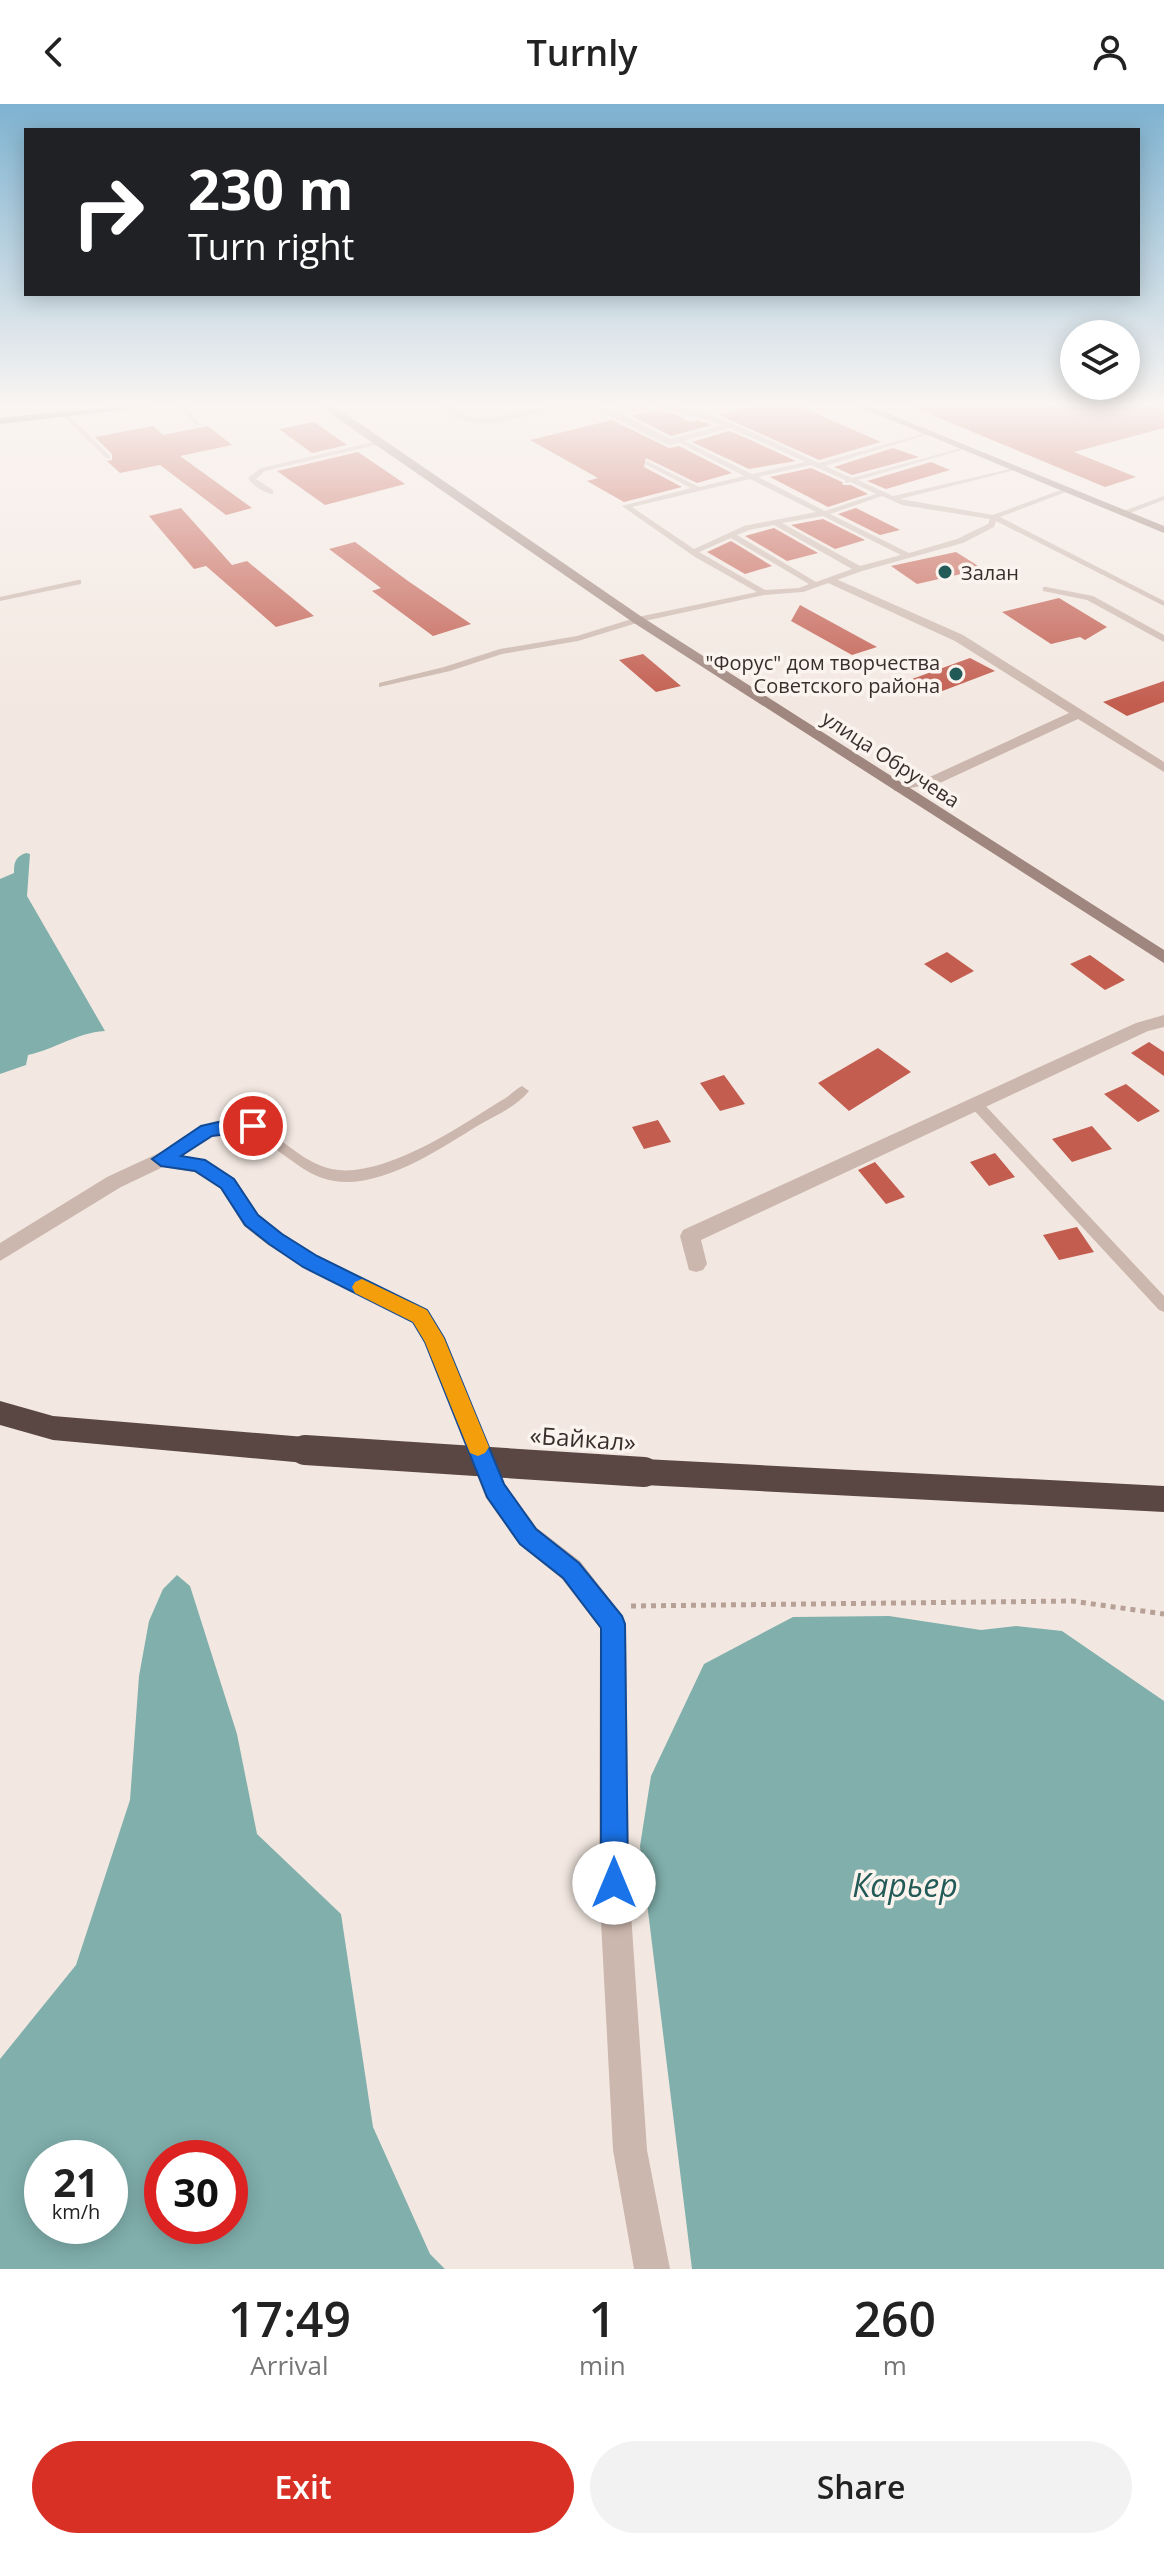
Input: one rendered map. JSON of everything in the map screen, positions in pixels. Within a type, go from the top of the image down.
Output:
[{"type":"highway","name":"«Байкал»","points":[[0,1413],[53,1428],[305,1450],[644,1472],[1164,1499]]},
{"type":"street","name":"улица Обручева","points":[[471,504],[638,620],[1164,958]]},
{"type":"street","points":[[1099,504],[1164,530]]},
{"type":"street","points":[[832,581],[959,638],[1164,768]]},
{"type":"street","points":[[899,788],[937,779],[1076,715]]},
{"type":"street","points":[[696,1264],[690,1236],[1142,1027],[1164,1021]]},
{"type":"street","points":[[0,1253],[90,1196],[161,1159],[199,1165],[228,1184],[251,1220],[275,1239],[310,1261],[420,1316],[434,1338],[495,1490],[528,1536],[571,1570],[613,1624],[614,1883],[630,2150],[652,2269]]},
{"type":"lane","points":[[634,504],[626,506],[764,593]]},
{"type":"lane","points":[[808,504],[909,556]]},
{"type":"lane","points":[[695,551],[747,528],[825,513],[852,504]]},
{"type":"lane","points":[[910,504],[994,517],[1164,604]]},
{"type":"lane","points":[[382,685],[500,652],[578,638],[638,620],[832,581],[859,569],[980,533],[991,525],[994,517],[1027,504]]},
{"type":"lane","points":[[1122,513],[1147,504]]},
{"type":"lane","points":[[774,522],[859,569]]},
{"type":"lane","points":[[731,535],[816,585]]},
{"type":"lane","points":[[0,599],[78,582]]},
{"type":"lane","points":[[1046,589],[1090,598],[1164,639]]},
{"type":"lane","points":[[161,1159],[207,1130],[253,1126],[269,1134],[293,1159],[327,1176],[348,1177],[385,1171],[510,1102],[522,1091]]},
{"type":"lane","points":[[976,1104],[1164,1306]]},
{"type":"path","points":[[600,1607],[1072,1601],[1164,1614]]},
{"type":"water","points":[[26,853],[30,854],[27,896],[105,1031],[84,1035],[28,1055],[26,1065],[0,1074],[0,879],[14,873],[16,860]]},
{"type":"water","points":[[177,1575],[190,1586],[237,1734],[257,1834],[341,1914],[373,2127],[430,2254],[445,2269],[0,2269],[0,2059],[76,1965],[130,1800],[139,1676],[149,1621],[163,1589]]},
{"type":"water","name":"Карьер","points":[[889,1616],[981,1630],[1016,1626],[1062,1631],[1164,1701],[1164,2269],[692,2269],[640,1846],[651,1776],[704,1664],[793,1617]]},
{"type":"building","points":[[212,504],[247,504],[252,508],[226,515]]},
{"type":"building","points":[[181,508],[232,565],[247,561],[314,616],[276,627],[206,566],[194,569],[149,516]]},
{"type":"building","points":[[856,508],[900,530],[880,535],[838,514]]},
{"type":"building","points":[[823,519],[865,540],[835,549],[791,525]]},
{"type":"building","points":[[774,528],[818,553],[787,561],[745,536]]},
{"type":"building","points":[[731,541],[772,566],[745,574],[707,552]]},
{"type":"building","points":[[355,542],[471,624],[433,636],[372,591],[381,588],[329,549]]},
{"type":"building","points":[[956,552],[983,569],[917,584],[891,566]]},
{"type":"building","points":[[1059,598],[1107,627],[1085,640],[1080,637],[1051,644],[1002,612]]},
{"type":"building","points":[[800,605],[877,647],[852,655],[791,621]]},
{"type":"building","points":[[643,654],[681,686],[656,692],[619,660]]},
{"type":"building","points":[[970,658],[995,671],[937,693],[912,679]]},
{"type":"building","points":[[1164,681],[1164,702],[1127,716],[1103,702]]},
{"type":"building","points":[[947,952],[974,971],[951,983],[924,964]]},
{"type":"building","points":[[1090,955],[1125,980],[1105,990],[1070,964]]},
{"type":"building","points":[[1149,1042],[1164,1052],[1164,1076],[1131,1053]]},
{"type":"building","points":[[878,1048],[911,1072],[849,1111],[818,1083]]},
{"type":"building","points":[[724,1075],[745,1104],[720,1111],[700,1083]]},
{"type":"building","points":[[1126,1084],[1160,1111],[1138,1122],[1104,1094]]},
{"type":"building","points":[[658,1120],[671,1142],[644,1149],[632,1127]]},
{"type":"building","points":[[1092,1126],[1112,1149],[1072,1162],[1052,1139]]},
{"type":"building","points":[[995,1153],[1015,1177],[989,1186],[970,1162]]},
{"type":"building","points":[[875,1162],[905,1197],[886,1204],[858,1170]]},
{"type":"building","points":[[1077,1227],[1094,1252],[1059,1260],[1043,1235]]},
{"type":"slow traffic","points":[[362,1287],[420,1316],[434,1338],[478,1447]]},
{"type":"place","name":"Залан","points":[[945,572]]},
{"type":"place","name":"\"Форус\" дом творчества Советского района","points":[[956,674]]},
{"type":"route","points":[[253,1126],[207,1130],[161,1159],[199,1165],[228,1184],[251,1220],[275,1239],[310,1261],[420,1316],[434,1338],[495,1490],[528,1536],[571,1570],[613,1624],[614,1883]]}]
